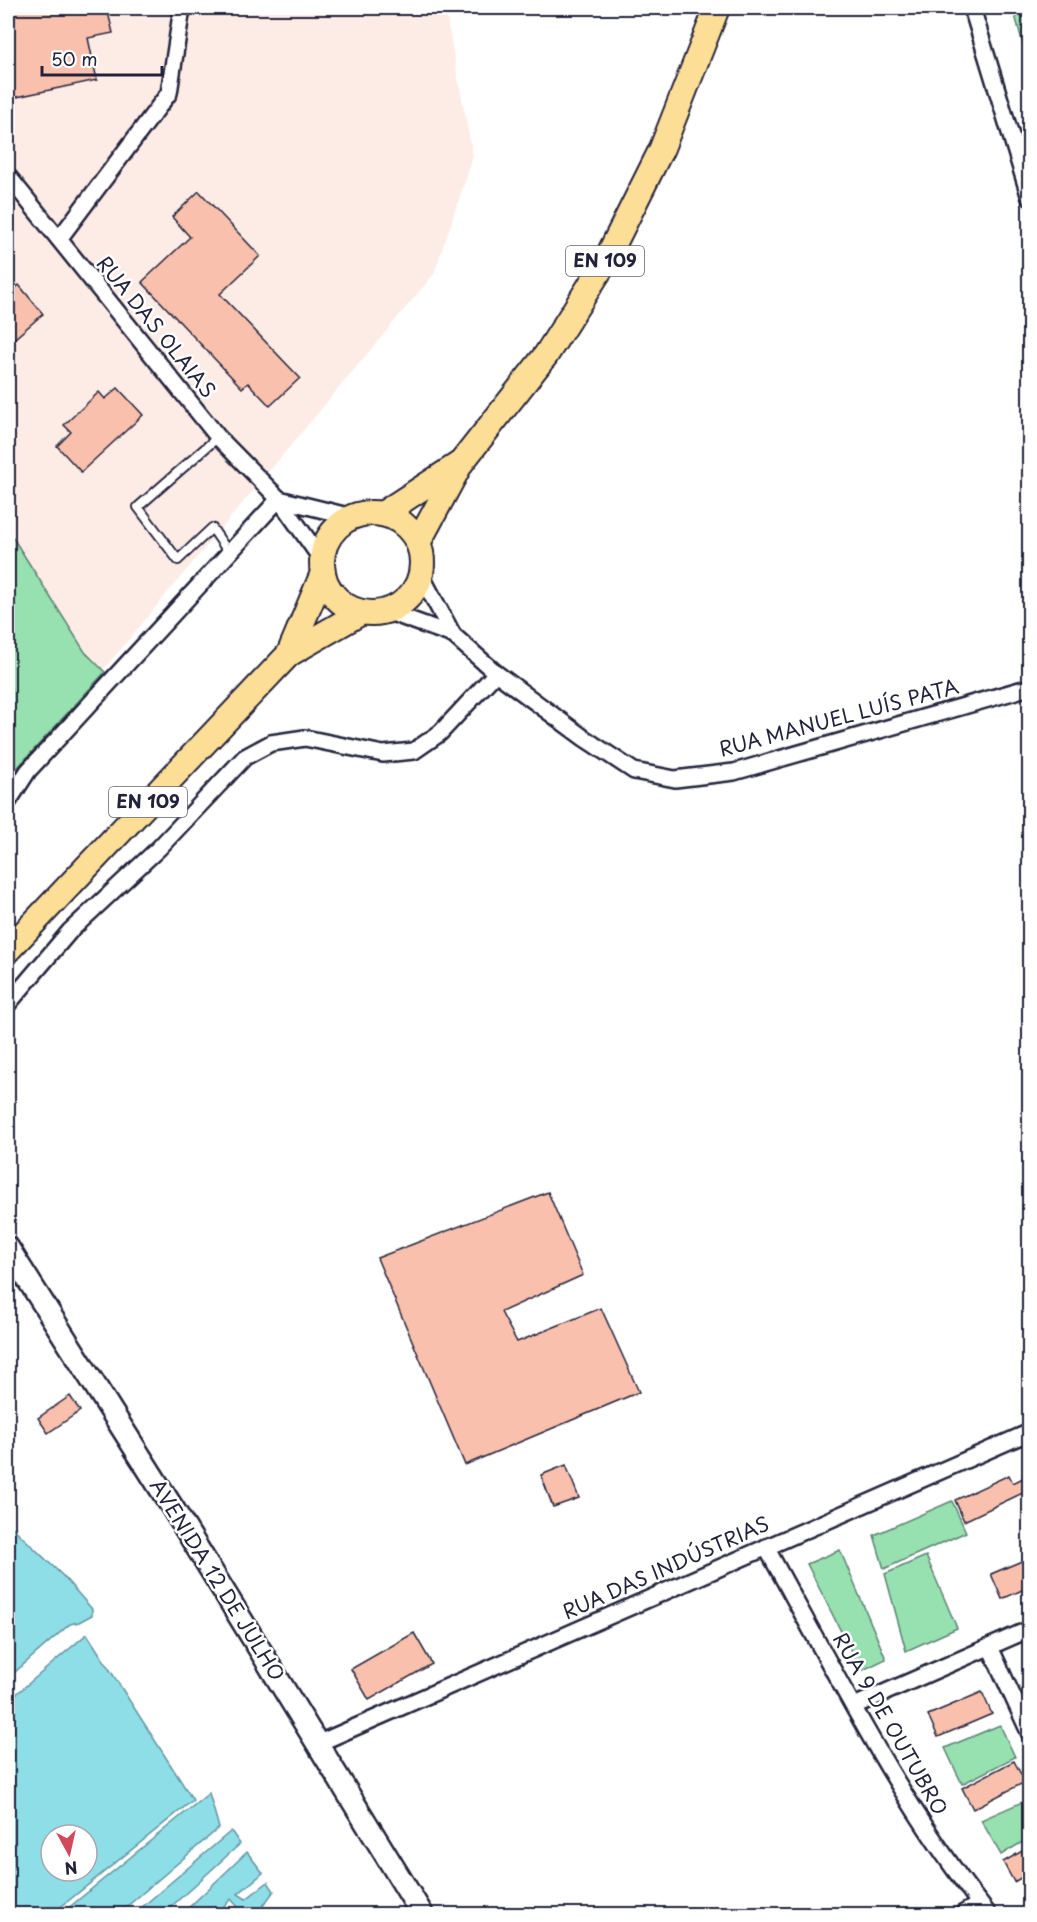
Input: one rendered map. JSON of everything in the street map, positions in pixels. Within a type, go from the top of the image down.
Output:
[{"type":"main road","name":"EN 109","points":[[461,463],[546,355],[605,262],[662,148],[715,8]]},
{"type":"main road","points":[[382,514],[461,463]]},
{"type":"main road","points":[[418,543],[461,463]]},
{"type":"main road","points":[[289,654],[323,567],[325,547],[331,535],[340,525],[352,517],[366,513],[382,514],[397,520],[410,530],[418,543],[422,559],[421,575],[414,591],[401,604],[386,611],[374,613],[348,607],[337,598],[328,587],[323,567]]},
{"type":"main road","points":[[289,654],[362,612]]},
{"type":"main road","name":"EN 109","points":[[8,950],[289,654]]},
{"type":"main road","name":"AVENIDA 12 DE JULHO","points":[[8,1248],[168,1500],[422,1914]]},
{"type":"street","points":[[59,239],[169,93],[182,8]]},
{"type":"street","points":[[972,8],[1029,198]]},
{"type":"street","name":"RUA DAS OLAIAS","points":[[8,176],[218,437],[279,499],[323,567]]},
{"type":"street","points":[[8,802],[28,771],[279,499],[352,517]]},
{"type":"street","points":[[421,575],[453,634]]},
{"type":"street","points":[[386,611],[453,634]]},
{"type":"street","name":"RUA MANUEL LUÍS PATA","points":[[453,634],[496,673],[584,738],[634,771],[675,779],[734,772],[1029,687]]},
{"type":"street","points":[[8,1004],[70,931],[159,848],[245,757],[271,743],[305,738],[383,754],[414,751],[440,733],[496,673]]},
{"type":"street","name":"RUA DAS INDÚSTRIAS","points":[[319,1743],[1029,1432]]},
{"type":"street","name":"RUA 9 DE OUTUBRO","points":[[766,1548],[854,1706],[927,1830],[983,1909]]},
{"type":"street","points":[[854,1706],[1029,1629]]},
{"type":"street","points":[[990,1647],[1029,1734]]},
{"type":"street","points":[[962,1914],[983,1909]]},
{"type":"lane","points":[[218,437],[138,507],[178,560],[212,528],[229,553]]},
{"type":"shaded area","points":[[8,8],[445,8],[473,157],[434,274],[104,669],[85,652],[8,530]]},
{"type":"green space","points":[[1013,8],[1029,8],[1029,66]]},
{"type":"green space","points":[[8,530],[85,652],[105,672],[8,778]]},
{"type":"green space","points":[[952,1501],[966,1532],[884,1569],[874,1535]]},
{"type":"green space","points":[[840,1550],[886,1659],[861,1671],[807,1564]]},
{"type":"green space","points":[[926,1556],[957,1628],[906,1651],[885,1574]]},
{"type":"green space","points":[[1000,1725],[1015,1757],[962,1784],[945,1748]]},
{"type":"green space","points":[[1029,1799],[1029,1838],[1001,1855],[981,1820]]},
{"type":"water","points":[[8,1523],[62,1575],[92,1609],[92,1615],[70,1624],[8,1678]]},
{"type":"water","points":[[87,1634],[193,1800],[99,1876],[99,1823],[39,1823],[39,1883],[90,1883],[52,1914],[8,1914],[8,1701]]},
{"type":"water","points":[[209,1793],[219,1828],[118,1914],[61,1914]]},
{"type":"water","points":[[231,1831],[240,1844],[163,1914],[134,1914]]},
{"type":"water","points":[[247,1852],[263,1873],[238,1894],[246,1899],[268,1882],[274,1891],[257,1914],[232,1914],[238,1907],[231,1899],[216,1914],[182,1914]]},
{"type":"building","points":[[8,8],[107,8],[113,33],[88,38],[97,80],[12,98],[8,73]]},
{"type":"building","points":[[199,191],[260,256],[220,294],[300,378],[270,406],[248,383],[242,388],[142,282],[190,237],[172,217]]},
{"type":"building","points":[[19,285],[43,314],[8,344],[8,294]]},
{"type":"building","points":[[118,388],[143,415],[81,472],[57,446],[71,432],[64,425],[99,392],[105,399]]},
{"type":"building","points":[[548,1192],[583,1275],[501,1312],[517,1342],[601,1308],[639,1392],[465,1465],[377,1258]]},
{"type":"building","points":[[70,1396],[80,1411],[48,1433],[38,1418]]},
{"type":"building","points":[[566,1465],[579,1498],[553,1507],[541,1475]]},
{"type":"building","points":[[1009,1475],[1013,1483],[1029,1475],[1029,1490],[964,1521],[955,1500]]},
{"type":"building","points":[[1029,1558],[1029,1587],[1002,1599],[991,1574]]},
{"type":"building","points":[[414,1633],[432,1664],[369,1700],[351,1669]]},
{"type":"building","points":[[982,1692],[992,1714],[938,1737],[928,1715]]},
{"type":"building","points":[[1014,1761],[1025,1782],[973,1809],[962,1788]]},
{"type":"building","points":[[1029,1847],[1029,1873],[1014,1882],[1003,1862]]}]
